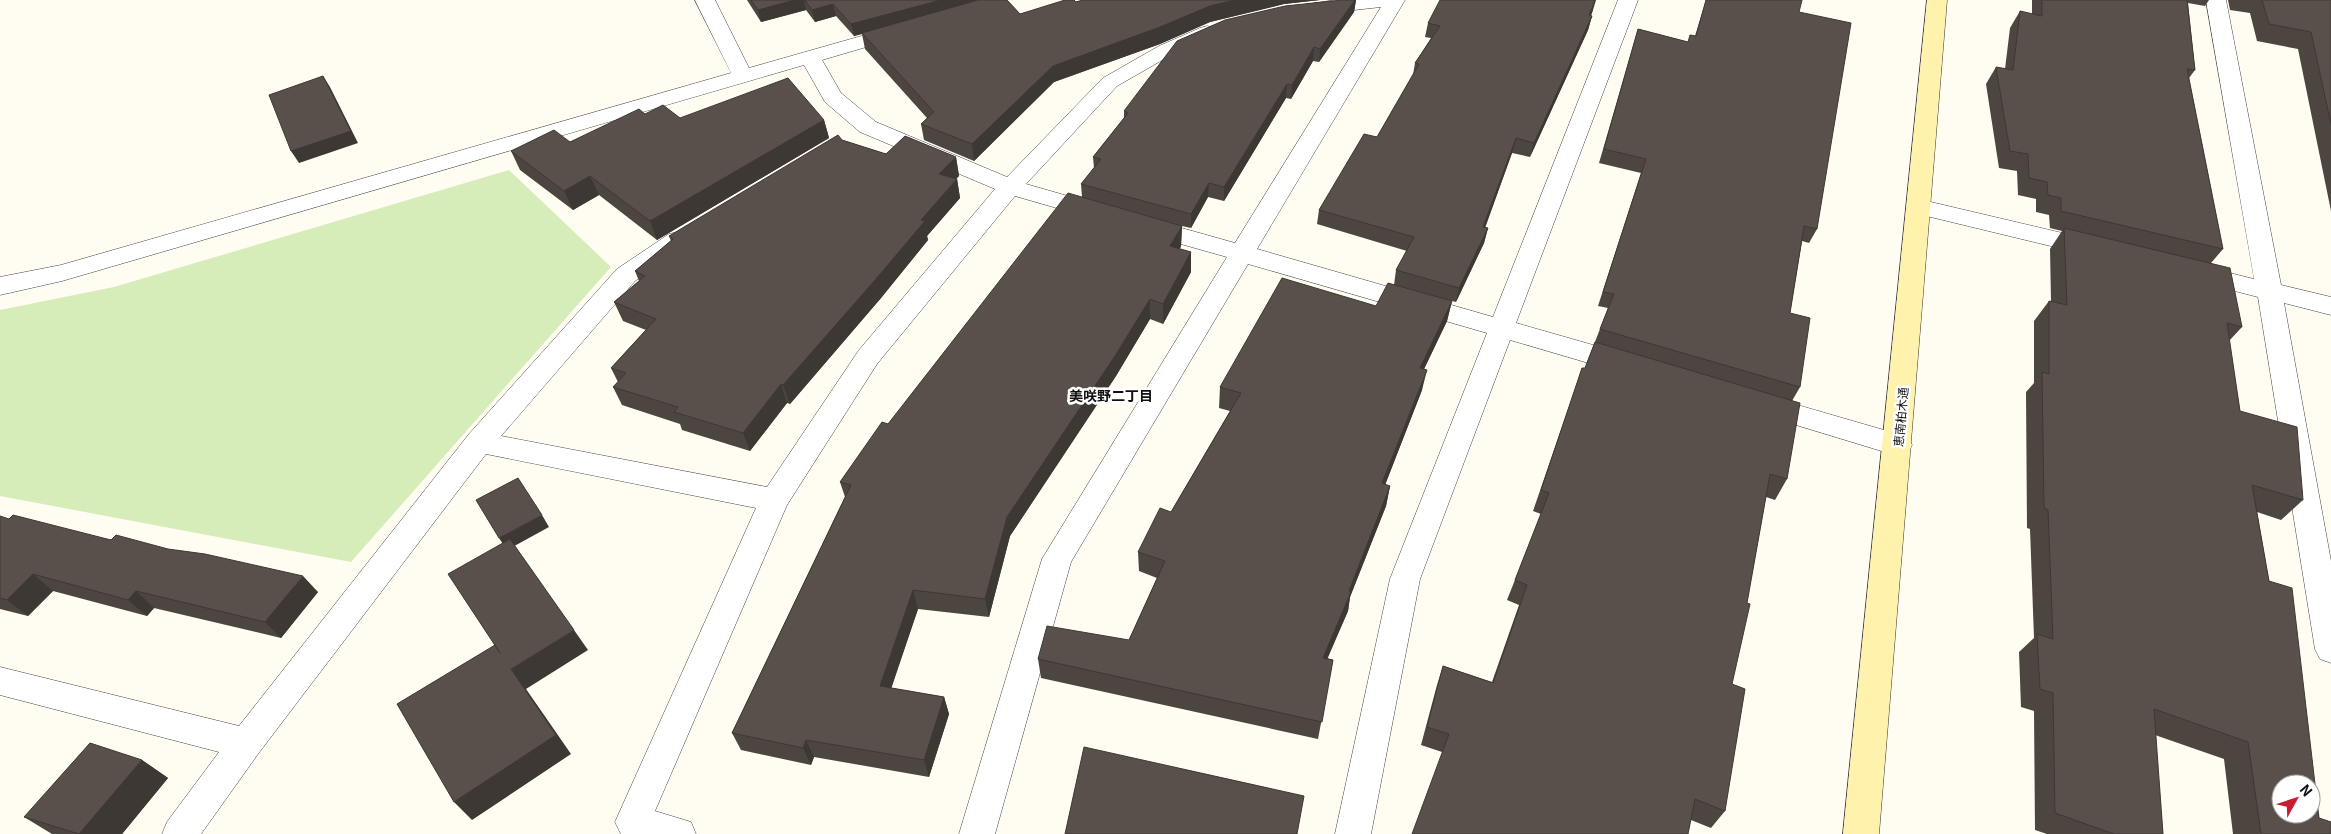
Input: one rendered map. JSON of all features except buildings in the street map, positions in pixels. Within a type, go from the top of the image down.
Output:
[{"type":"street","points":[[706,0],[742,75]]},
{"type":"street","points":[[1294,11],[1389,0]]},
{"type":"street","points":[[977,834],[1057,558],[1395,0]]},
{"type":"street","points":[[1353,834],[1405,579],[1628,0]]},
{"type":"street","name":"恵南柏木通","points":[[1860,834],[1898,445],[1937,0]]},
{"type":"street","points":[[2216,0],[2269,290],[2331,649]]},
{"type":"street","points":[[0,286],[62,273],[923,24]]},
{"type":"street","points":[[678,834],[632,822],[774,500],[868,357],[1010,187],[1110,82],[1166,50],[1226,26]]},
{"type":"street","points":[[809,56],[833,97],[868,127],[1010,187],[1501,326],[1644,369]]},
{"type":"street","points":[[843,142],[868,127]]},
{"type":"street","points":[[1918,207],[2116,254]]},
{"type":"street","points":[[180,834],[246,743],[479,442],[626,275],[703,224]]},
{"type":"street","points":[[2173,268],[2331,306]]},
{"type":"street","points":[[1739,398],[1898,445]]},
{"type":"street","points":[[479,442],[774,500]]},
{"type":"street","points":[[0,681],[246,743]]},
{"type":"green space","points":[[509,170],[611,267],[351,562],[0,496],[0,310],[114,287]]},
{"type":"district","name":"美咲野二丁目","points":[[1111,395]]}]
